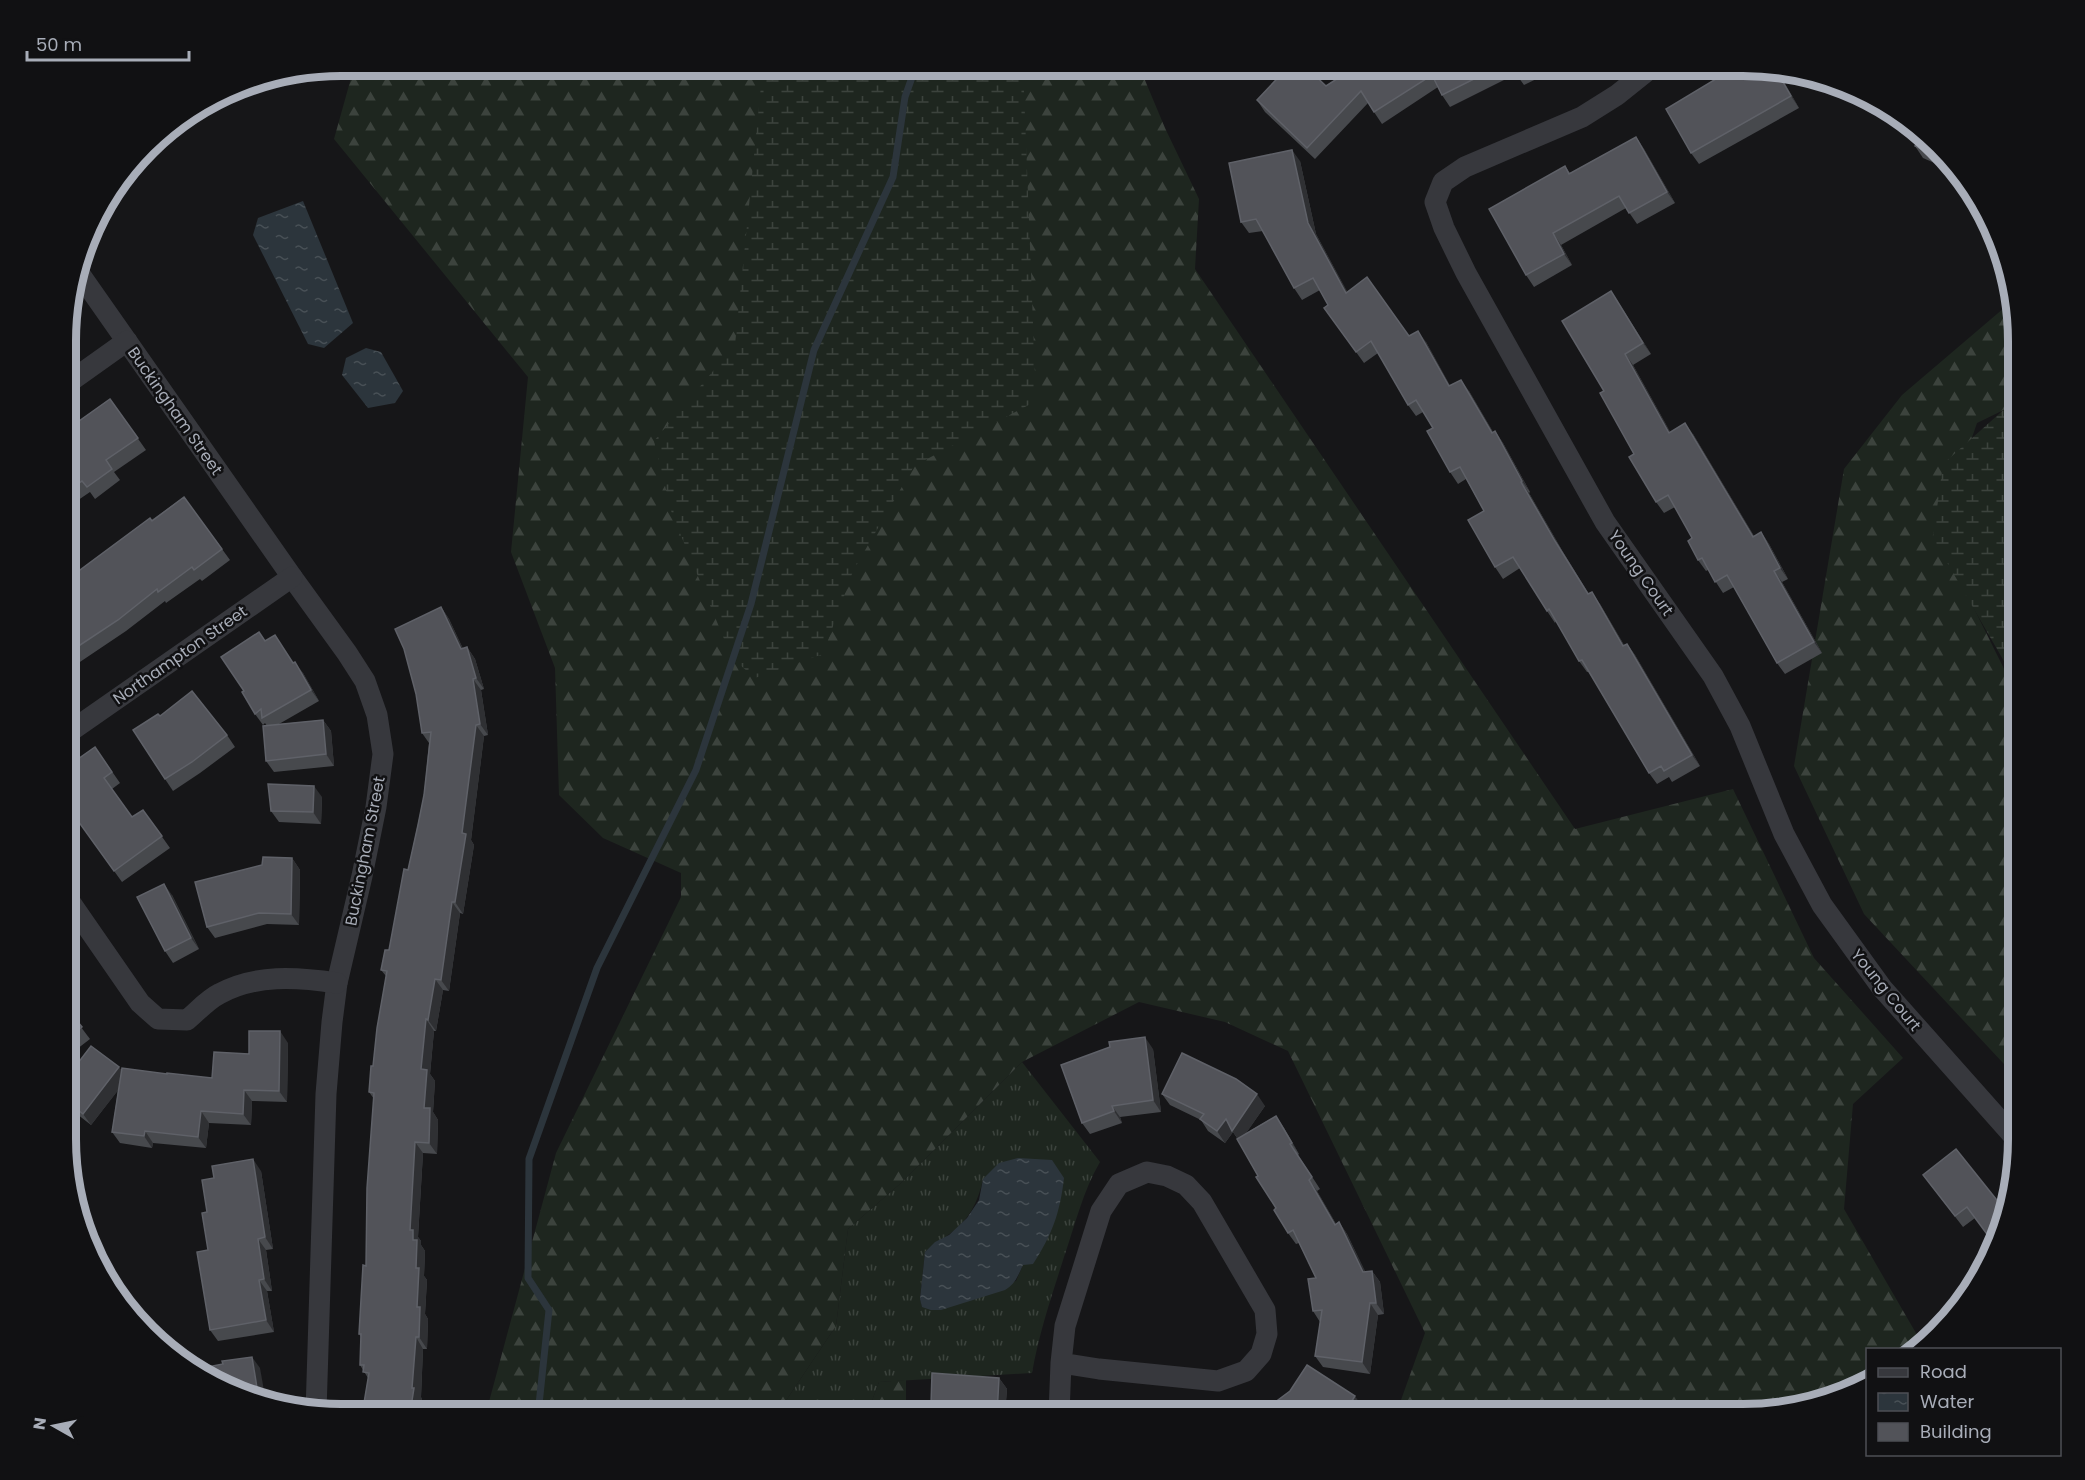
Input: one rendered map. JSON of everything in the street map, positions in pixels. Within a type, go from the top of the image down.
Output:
[{"type":"street","name":"Young Court","points":[[1641,76],[1617,95],[1582,117],[1465,167],[1443,182],[1435,202],[1444,228],[1466,273],[1605,522],[1713,676],[1740,726],[1784,834],[1822,905],[1882,988],[2008,1130]]},
{"type":"street","name":"Buckingham Street","points":[[84,281],[347,653],[365,681],[377,715],[383,754],[376,807],[337,983],[327,1094],[316,1402]]},
{"type":"street","points":[[76,377],[127,341]]},
{"type":"street","name":"Northampton Street","points":[[76,727],[292,577]]},
{"type":"street","points":[[76,910],[141,1003],[158,1019],[187,1020],[217,994],[244,983],[272,979],[309,979],[337,983]]},
{"type":"street","points":[[1059,1404],[1060,1363],[1065,1326],[1101,1211],[1119,1184],[1147,1172],[1167,1176],[1186,1185],[1208,1211],[1265,1310],[1267,1334],[1261,1354],[1245,1371],[1218,1381],[1060,1363]]},
{"type":"green space","points":[[352,76],[1143,76],[1199,199],[1195,269],[1575,829],[1733,789],[1814,958],[1903,1058],[1853,1104],[1844,1209],[1919,1337],[1906,1348],[1866,1348],[1866,1373],[1828,1389],[1778,1401],[1743,1404],[1400,1404],[1425,1333],[1288,1051],[1225,1022],[1139,1002],[1022,1062],[901,1183],[848,1229],[836,1326],[784,1404],[488,1404],[556,1153],[681,897],[681,873],[603,838],[559,795],[555,668],[511,552],[528,377],[334,139]]},
{"type":"green space","points":[[762,76],[1023,76],[1036,401],[914,466],[853,571],[823,654],[755,678],[732,658],[672,514],[654,441],[735,345]]},
{"type":"green space","points":[[2006,307],[2008,325],[2008,408],[1977,423],[1938,536],[2008,677],[2008,1068],[1864,914],[1794,766],[1844,469],[1902,395]]},
{"type":"green space","points":[[2008,406],[2008,674],[2005,663],[1933,538],[1943,464]]},
{"type":"green space","points":[[1022,1062],[1100,1162],[1076,1221],[1046,1314],[1032,1373],[879,1382],[871,1404],[784,1404],[836,1326],[848,1229],[901,1183]],"holes":[[[983,1179],[1023,1265],[1016,1281],[922,1307],[920,1298],[925,1252],[962,1224],[975,1203]]]},
{"type":"green space","points":[[906,1380],[906,1404],[871,1404],[879,1382]]},
{"type":"water","points":[[303,201],[353,323],[324,348],[308,344],[253,235],[258,218]]},
{"type":"water","points":[[366,348],[381,352],[403,391],[395,403],[368,408],[342,375],[346,358]]},
{"type":"water","points":[[1018,1158],[1052,1160],[1064,1178],[1054,1223],[1033,1264],[1023,1265],[1014,1282],[1005,1290],[941,1310],[922,1307],[920,1299],[925,1252],[935,1242],[949,1235],[967,1218],[979,1200],[983,1179],[999,1163]]},
{"type":"building","points":[[1280,76],[1316,76],[1326,86],[1342,76],[1430,76],[1374,112],[1361,91],[1307,148],[1257,100]]},
{"type":"building","points":[[1432,76],[1480,76],[1442,95]]},
{"type":"building","points":[[1714,76],[1782,80],[1791,96],[1691,153],[1666,109],[1716,79]]},
{"type":"building","points":[[1636,137],[1667,192],[1629,213],[1619,196],[1553,233],[1564,254],[1526,275],[1489,209],[1565,166],[1569,174]]},
{"type":"building","points":[[1917,141],[1931,154],[1915,146]]},
{"type":"building","points":[[1292,150],[1308,223],[1346,293],[1367,277],[1409,336],[1418,331],[1449,386],[1461,380],[1492,433],[1495,431],[1555,541],[1588,594],[1592,592],[1623,646],[1627,644],[1692,755],[1664,771],[1661,766],[1649,773],[1582,660],[1579,661],[1549,609],[1547,611],[1513,557],[1495,567],[1468,520],[1484,511],[1460,467],[1450,472],[1427,431],[1433,428],[1416,400],[1408,405],[1371,341],[1356,352],[1324,308],[1328,305],[1313,278],[1294,288],[1256,219],[1241,222],[1229,163]]},
{"type":"building","points":[[1611,291],[1643,343],[1625,354],[1669,433],[1685,423],[1753,537],[1761,532],[1780,568],[1774,571],[1814,642],[1777,663],[1727,575],[1715,582],[1702,558],[1698,560],[1688,541],[1692,538],[1668,495],[1656,502],[1629,457],[1634,454],[1600,393],[1604,391],[1562,321]]},
{"type":"building","points":[[110,399],[138,438],[106,460],[112,469],[87,487],[82,481],[76,485],[76,423]]},
{"type":"building","points":[[184,497],[222,549],[194,570],[192,567],[158,592],[157,589],[118,620],[76,648],[76,573],[150,518],[152,521]]},
{"type":"building","points":[[441,607],[461,649],[467,647],[476,678],[473,679],[480,724],[476,725],[462,833],[466,834],[455,902],[452,902],[441,980],[435,979],[428,1020],[426,1019],[421,1069],[427,1070],[424,1108],[430,1108],[429,1143],[415,1142],[410,1230],[413,1230],[413,1240],[417,1240],[416,1268],[419,1268],[417,1307],[420,1307],[411,1404],[364,1404],[369,1373],[363,1372],[364,1365],[360,1365],[361,1334],[359,1334],[363,1265],[366,1266],[367,1188],[374,1093],[369,1092],[371,1066],[373,1066],[387,971],[381,970],[385,950],[389,950],[404,869],[408,870],[418,825],[431,732],[422,733],[416,694],[404,649],[395,629]]},
{"type":"building","points":[[259,632],[265,641],[275,635],[293,663],[295,662],[311,690],[262,718],[261,709],[255,714],[242,692],[244,691],[221,657]]},
{"type":"building","points":[[192,691],[227,735],[165,779],[133,730],[158,714],[160,716]]},
{"type":"building","points":[[323,720],[326,754],[266,761],[263,726]]},
{"type":"building","points":[[95,747],[112,772],[104,778],[132,817],[143,810],[162,836],[114,871],[76,818],[76,760]]},
{"type":"building","points":[[268,784],[314,786],[313,812],[271,811]]},
{"type":"building","points":[[263,857],[292,858],[291,914],[259,913],[207,927],[195,882],[262,865]]},
{"type":"building","points":[[164,884],[191,938],[165,951],[137,897]]},
{"type":"building","points":[[76,1020],[82,1027],[76,1032]]},
{"type":"building","points":[[249,1031],[280,1031],[279,1091],[244,1090],[243,1114],[201,1111],[198,1137],[145,1131],[144,1136],[112,1132],[122,1068],[212,1078],[214,1052],[249,1054]]},
{"type":"building","points":[[1145,1037],[1153,1100],[1112,1106],[1114,1111],[1082,1123],[1061,1065],[1110,1047],[1109,1042]]},
{"type":"building","points":[[91,1046],[119,1067],[83,1114],[76,1108],[76,1066]]},
{"type":"building","points":[[1182,1053],[1236,1079],[1257,1094],[1232,1131],[1226,1119],[1217,1131],[1200,1119],[1204,1114],[1162,1094]]},
{"type":"building","points":[[1276,1116],[1292,1143],[1290,1144],[1312,1177],[1309,1180],[1335,1225],[1339,1222],[1363,1272],[1372,1271],[1376,1303],[1370,1303],[1362,1362],[1315,1356],[1322,1310],[1313,1311],[1308,1279],[1316,1278],[1293,1230],[1288,1233],[1237,1139]]},
{"type":"building","points":[[1956,1149],[2000,1204],[1989,1237],[1967,1207],[1955,1216],[1923,1175]]},
{"type":"building","points":[[253,1159],[265,1237],[258,1239],[264,1279],[259,1280],[266,1320],[210,1330],[197,1252],[208,1250],[202,1213],[207,1212],[202,1180],[214,1178],[212,1166]]},
{"type":"building","points":[[252,1357],[257,1389],[207,1367],[223,1364],[222,1361]]},
{"type":"building","points":[[1307,1365],[1355,1396],[1350,1404],[1273,1404],[1290,1391]]},
{"type":"building","points":[[932,1373],[999,1378],[998,1404],[931,1404]]},
{"type":"waterway","points":[[539,1404],[549,1310],[528,1278],[529,1159],[597,968],[696,770],[751,604],[814,350],[893,177],[905,97],[912,76]]}]
